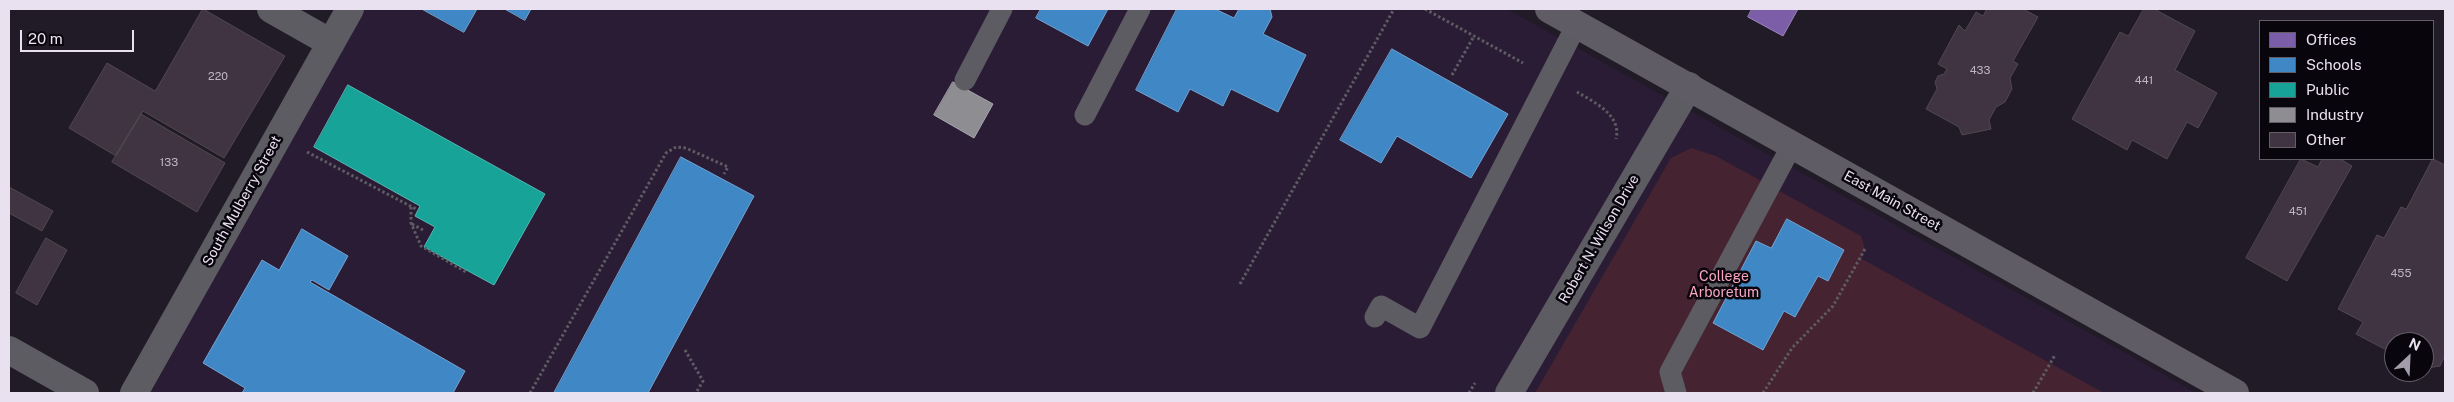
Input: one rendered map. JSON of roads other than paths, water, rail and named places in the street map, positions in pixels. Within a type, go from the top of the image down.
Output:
[{"type":"main road","name":"East Main Street","points":[[1549,9],[1689,86],[2217,389]]},
{"type":"street","points":[[271,9],[331,43]]},
{"type":"street","name":"South Mulberry Street","points":[[134,393],[350,9]]},
{"type":"street","name":"Robert N. Wilson Drive","points":[[1509,393],[1689,86]]},
{"type":"street","points":[[9,350],[85,393]]},
{"type":"lane","points":[[965,80],[1002,9]]},
{"type":"lane","points":[[1085,115],[1140,9]]},
{"type":"lane","points":[[1375,317],[1381,306],[1420,328],[1577,24]]},
{"type":"lane","points":[[1676,393],[1670,372],[1792,145]]},
{"type":"park label","name":"College Arboretum","points":[[1724,286]]}]
